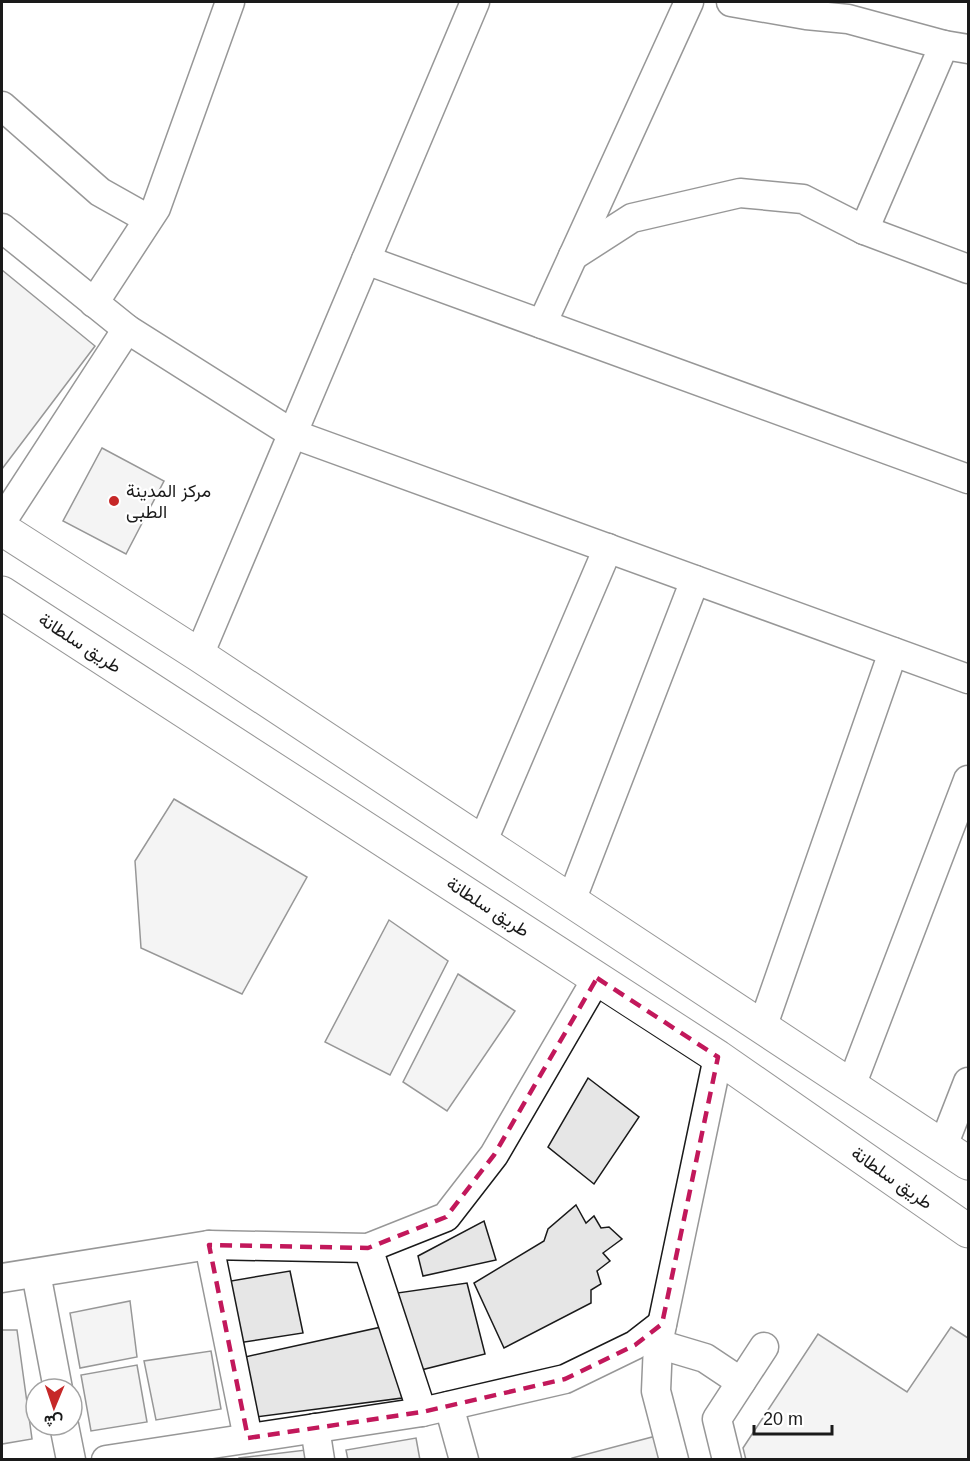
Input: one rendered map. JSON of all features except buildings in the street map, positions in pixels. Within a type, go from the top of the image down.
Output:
[{"type":"main road","points":[[2,529],[956,1154]]},
{"type":"main road","name":"طريق سلطانة","points":[[2,593],[718,1057],[969,1231]]},
{"type":"street","points":[[94,303],[156,208],[230,2]]},
{"type":"street","points":[[199,656],[475,2]]},
{"type":"street","points":[[542,324],[689,2]]},
{"type":"street","points":[[731,2],[848,20],[956,47],[864,230]]},
{"type":"street","points":[[2,105],[100,192],[148,219]]},
{"type":"street","points":[[573,256],[632,218],[740,193],[803,198],[864,230],[969,269]]},
{"type":"street","points":[[2,228],[127,329],[293,434],[969,679]]},
{"type":"street","points":[[366,260],[969,478]]},
{"type":"street","points":[[2,520],[127,329]]},
{"type":"street","points":[[482,843],[608,548]]},
{"type":"street","points":[[571,901],[695,580]]},
{"type":"street","points":[[762,1028],[893,652]]},
{"type":"street","points":[[851,1086],[969,780]]},
{"type":"street","points":[[2,1278],[209,1245],[368,1248],[446,1217],[494,1155],[597,978]]},
{"type":"street","points":[[674,1460],[656,1390],[660,1334],[718,1057]]},
{"type":"street","points":[[956,1154],[969,1082]]},
{"type":"street","points":[[209,1245],[233,1446]]},
{"type":"street","points":[[368,1248],[435,1409],[464,1460]]},
{"type":"street","points":[[36,1273],[56,1377]]},
{"type":"street","points":[[660,1334],[705,1358],[741,1382]]},
{"type":"street","points":[[116,1459],[233,1446],[315,1428],[435,1409],[565,1379],[660,1334]]},
{"type":"street","points":[[727,1460],[717,1419],[764,1347]]},
{"type":"street","points":[[315,1428],[320,1460]]},
{"type":"street","points":[[66,1437],[71,1460]]},
{"type":"highlighted area","points":[[597,978],[718,1057],[662,1324],[635,1345],[565,1379],[422,1412],[248,1438],[209,1245],[368,1248],[446,1217],[494,1155]]},
{"type":"place","name":"مرکز المدینة الطبی","points":[[114,501]]}]
